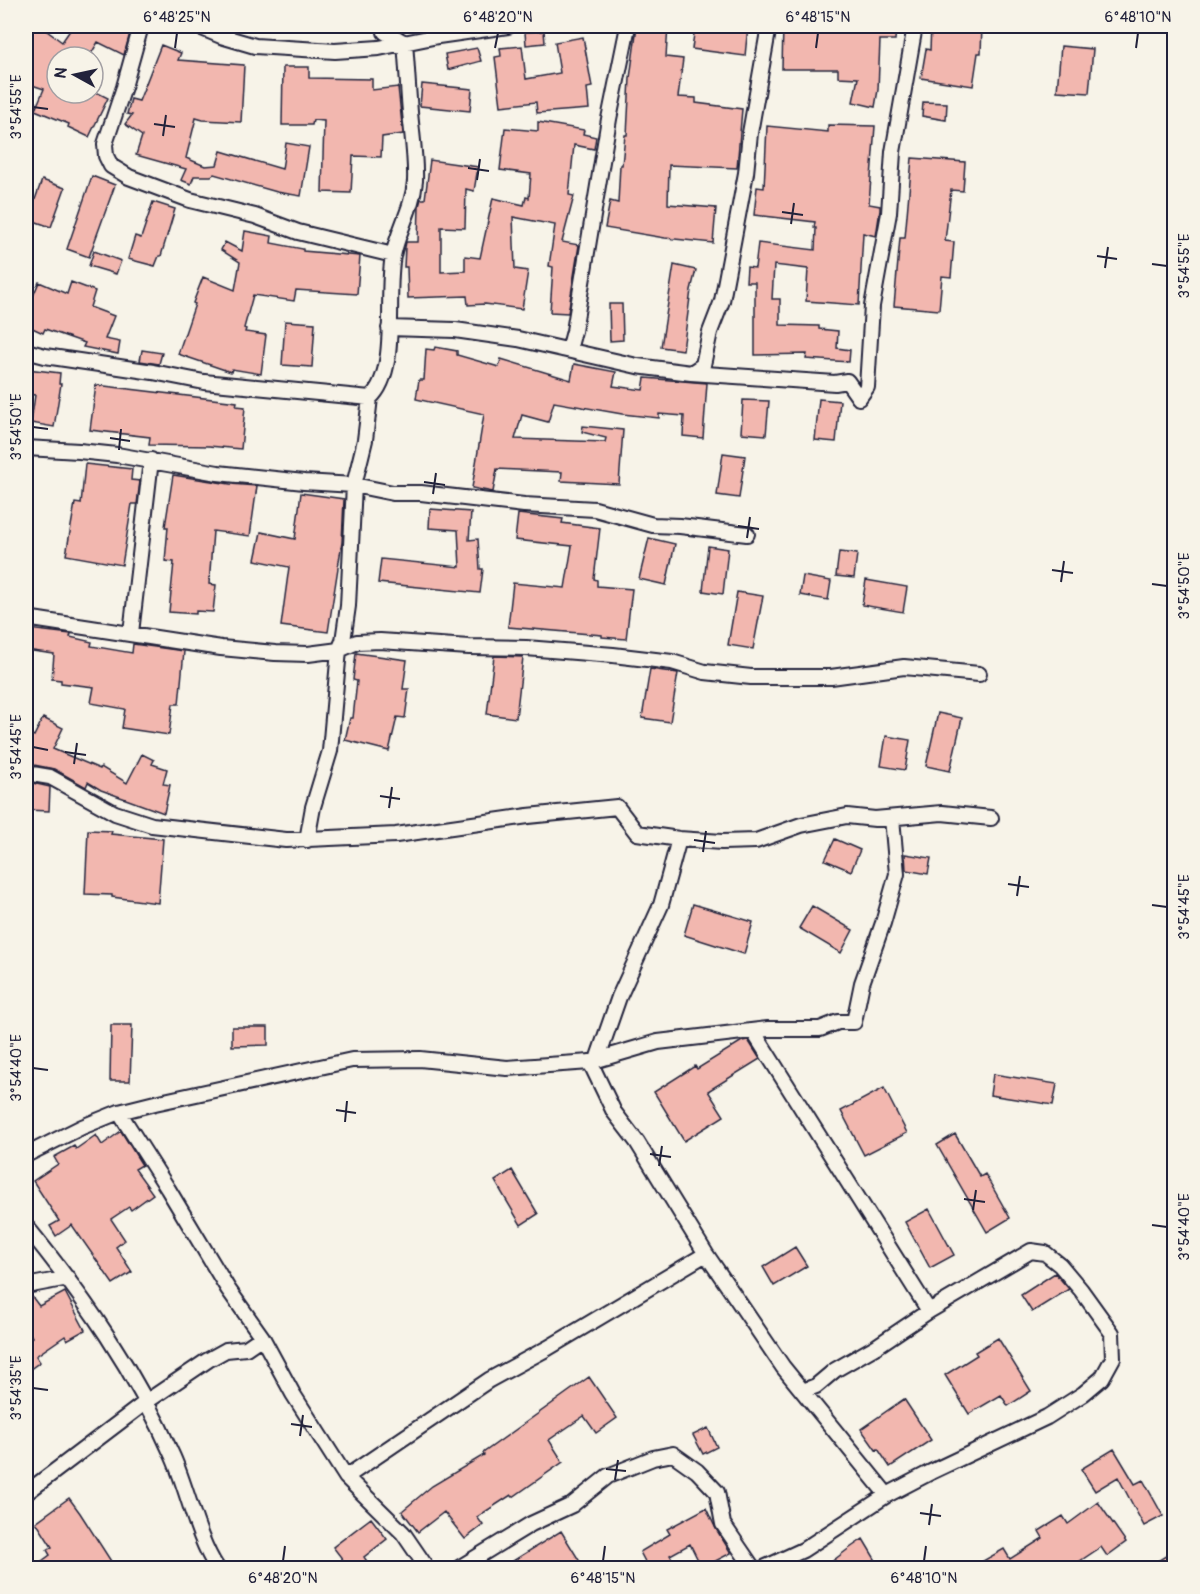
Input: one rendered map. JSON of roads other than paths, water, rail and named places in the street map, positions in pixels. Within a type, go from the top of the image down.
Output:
[{"type":"street","points":[[141,26],[105,144],[106,156],[111,166],[129,177],[190,200],[255,216],[298,232],[393,255]]},
{"type":"street","points":[[197,26],[255,46],[289,50],[335,51],[379,48],[508,26]]},
{"type":"street","points":[[384,26],[386,32],[405,43]]},
{"type":"street","points":[[554,347],[569,350],[572,341],[609,119],[628,26]]},
{"type":"street","points":[[691,373],[703,365],[710,332],[722,301],[746,173],[750,133],[769,26]]},
{"type":"street","points":[[389,328],[455,330],[518,339],[637,366],[691,373],[835,383],[848,381],[860,398],[867,387],[872,306],[889,213],[893,152],[915,26]]},
{"type":"street","points":[[307,840],[313,807],[330,751],[339,650],[343,641],[348,606],[354,485],[365,440],[370,398],[387,369],[389,293],[393,255],[413,196],[415,178],[405,43]]},
{"type":"street","points":[[26,351],[204,382],[370,398]]},
{"type":"street","points":[[26,448],[79,451],[151,460],[218,473],[354,485],[393,493],[421,493],[524,505],[595,509],[653,525],[747,534]]},
{"type":"street","points":[[130,633],[151,460]]},
{"type":"street","points":[[26,618],[221,648],[308,654],[339,650],[357,642],[380,641],[526,648],[613,656],[672,662],[705,672],[751,676],[831,677],[904,667],[979,674]]},
{"type":"street","points":[[26,773],[50,777],[115,813],[152,825],[255,837],[307,840],[396,835],[528,816],[617,807],[637,833],[722,842],[756,840],[801,825],[847,816],[875,819],[942,813],[991,818]]},
{"type":"street","points":[[590,1062],[658,1042],[753,1030],[820,1029],[838,1022],[854,1022],[862,983],[884,923],[897,874],[892,818]]},
{"type":"street","points":[[26,1155],[82,1127],[119,1112],[352,1060],[420,1059],[507,1068],[597,1060],[619,997],[661,905],[680,839]]},
{"type":"street","points":[[753,1030],[929,1311]]},
{"type":"street","points":[[590,1062],[614,1112],[637,1142],[706,1254],[783,1367],[887,1495]]},
{"type":"street","points":[[119,1112],[228,1289],[262,1337],[293,1394],[346,1477],[402,1533],[427,1569]]},
{"type":"street","points":[[26,1226],[68,1278],[129,1368],[173,1458],[217,1569]]},
{"type":"street","points":[[764,1569],[803,1550],[887,1495],[1047,1417],[1083,1394],[1102,1378],[1113,1358],[1112,1333],[1060,1265],[1045,1253],[1031,1251],[835,1370],[816,1386],[803,1391]]},
{"type":"street","points":[[346,1477],[489,1380],[548,1348],[706,1254]]},
{"type":"street","points":[[26,1286],[68,1278]]},
{"type":"street","points":[[26,1492],[146,1402],[226,1350],[246,1348],[262,1337]]},
{"type":"street","points":[[459,1569],[531,1524],[572,1505],[608,1476],[653,1458],[673,1454],[697,1471],[717,1492],[723,1524],[753,1569]]}]
